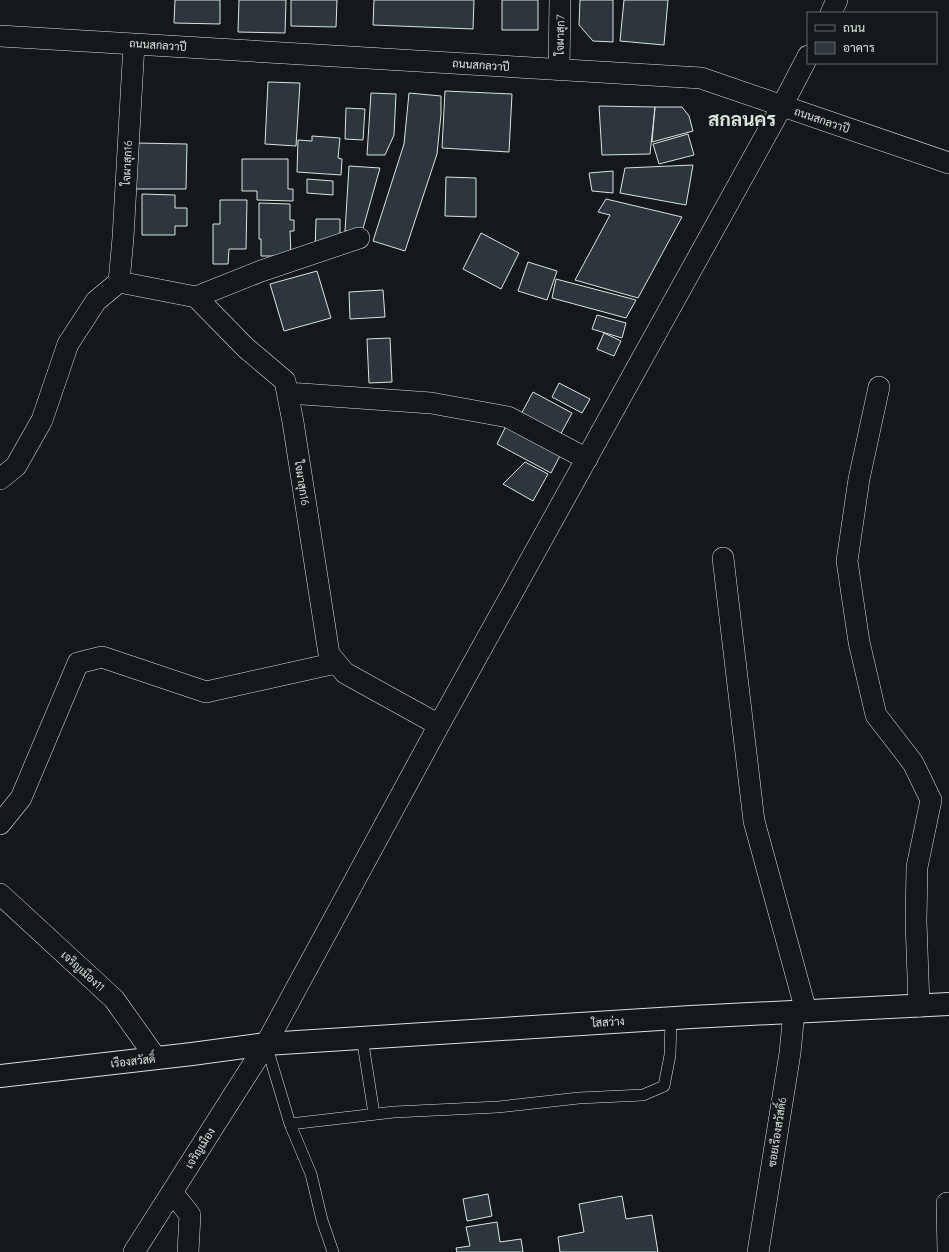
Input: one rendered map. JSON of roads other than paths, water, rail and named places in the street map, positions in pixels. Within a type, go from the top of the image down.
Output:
[{"type":"street","name":"ใจผาสุก7","points":[[559,70],[560,0]]},
{"type":"street","points":[[832,12],[838,0]]},
{"type":"street","name":"ถนนสกลวาปี","points":[[0,36],[701,78],[949,163]]},
{"type":"street","name":"ใจผาสุก16","points":[[119,282],[123,238],[134,44]]},
{"type":"street","name":"เจริญเมือง","points":[[134,1252],[266,1044],[439,725],[782,106],[807,58]]},
{"type":"street","points":[[0,479],[16,466],[42,420],[68,344],[96,301],[119,282],[196,297],[261,271],[359,238]]},
{"type":"street","name":"ใจผาสุก16","points":[[196,297],[246,348],[285,381],[329,654],[344,673],[439,725]]},
{"type":"street","points":[[879,387],[859,479],[847,561],[859,642],[876,715],[913,763],[931,800],[917,867],[916,921],[919,1006]]},
{"type":"street","points":[[288,393],[431,403],[508,417],[587,459]]},
{"type":"street","points":[[723,558],[754,821],[800,1012]]},
{"type":"street","points":[[0,824],[21,798],[78,663],[102,657],[206,692],[336,663]]},
{"type":"street","name":"เจริญเมือง11","points":[[0,894],[114,999],[156,1058]]},
{"type":"street","name":"ใสสว่าง","points":[[266,1044],[672,1018],[949,1004]]},
{"type":"street","name":"ซอยเรืองสวัสดิ์6","points":[[758,1252],[790,1053],[800,1012]]},
{"type":"street","name":"เรืองสวัสดิ์","points":[[0,1076],[266,1044]]},
{"type":"street","points":[[172,1192],[190,1215],[188,1252]]},
{"type":"street","points":[[947,1203],[948,1252]]},
{"type":"lane","points":[[290,1124],[394,1112],[498,1107],[579,1098],[643,1095],[664,1086],[670,1055],[672,1018]]},
{"type":"lane","points":[[362,1037],[374,1114]]},
{"type":"lane","points":[[266,1044],[290,1124],[311,1174],[322,1220],[333,1252]]},
{"type":"district","name":"สกลนคร","points":[[742,119]]}]
